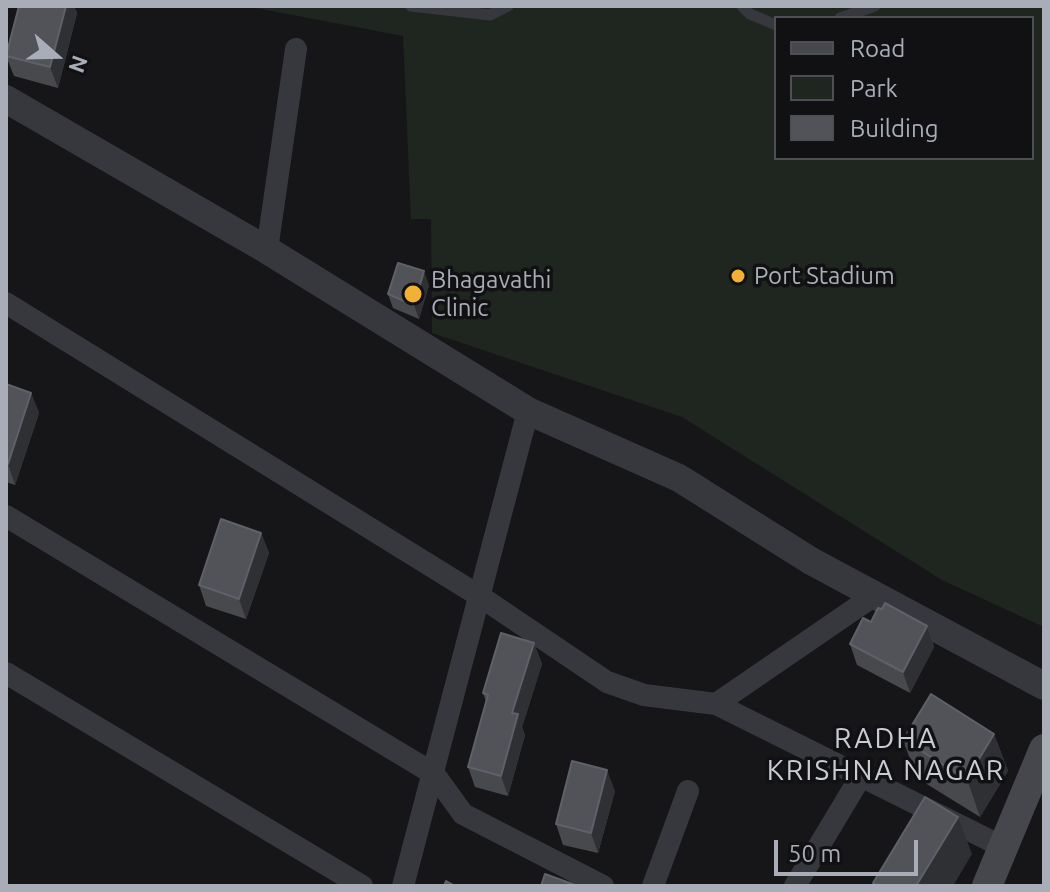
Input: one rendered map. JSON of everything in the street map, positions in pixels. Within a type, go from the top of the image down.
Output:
[{"type":"main road","points":[[987,886],[1044,749]]},
{"type":"street","points":[[267,250],[296,49]]},
{"type":"street","points":[[6,99],[267,250],[528,411],[679,478],[811,561],[1044,686]]},
{"type":"street","points":[[6,303],[481,597],[607,682],[644,695],[716,704],[1005,848]]},
{"type":"street","points":[[403,886],[528,411]]},
{"type":"street","points":[[6,516],[434,774],[463,814],[603,886]]},
{"type":"street","points":[[716,704],[875,595]]},
{"type":"street","points":[[6,673],[362,886]]},
{"type":"street","points":[[795,886],[861,776]]},
{"type":"street","points":[[653,886],[688,791]]},
{"type":"lane","points":[[411,6],[490,15],[508,6]]},
{"type":"lane","points":[[742,6],[750,14],[774,24]]},
{"type":"lane","points":[[846,16],[875,6]]},
{"type":"green space","name":"Port Stadium","points":[[245,6],[1044,6],[1044,627],[942,580],[682,417],[432,333],[431,219],[411,219],[403,36]]},
{"type":"building","points":[[19,6],[66,6],[50,67],[6,56]]},
{"type":"building","points":[[398,263],[424,271],[414,305],[388,294]]},
{"type":"building","points":[[6,384],[31,393],[8,464],[6,464]]},
{"type":"building","points":[[221,519],[261,533],[239,599],[199,585]]},
{"type":"building","points":[[885,603],[927,626],[903,672],[850,644],[863,618],[871,622],[878,608],[882,609]]},
{"type":"building","points":[[501,633],[534,643],[512,713],[518,714],[501,776],[468,767],[488,695],[483,693]]},
{"type":"building","points":[[931,694],[994,734],[967,779],[903,740]]},
{"type":"building","points":[[572,761],[607,770],[591,833],[556,824]]},
{"type":"building","points":[[925,797],[958,817],[916,886],[877,886],[873,883]]},
{"type":"building","points":[[545,874],[578,886],[541,886]]},
{"type":"place","name":"Port Stadium","points":[[738,276]]},
{"type":"place","name":"Bhagavathi Clinic","points":[[413,294]]},
{"type":"district","name":"RADHA KRISHNA NAGAR","points":[[886,755]]}]
